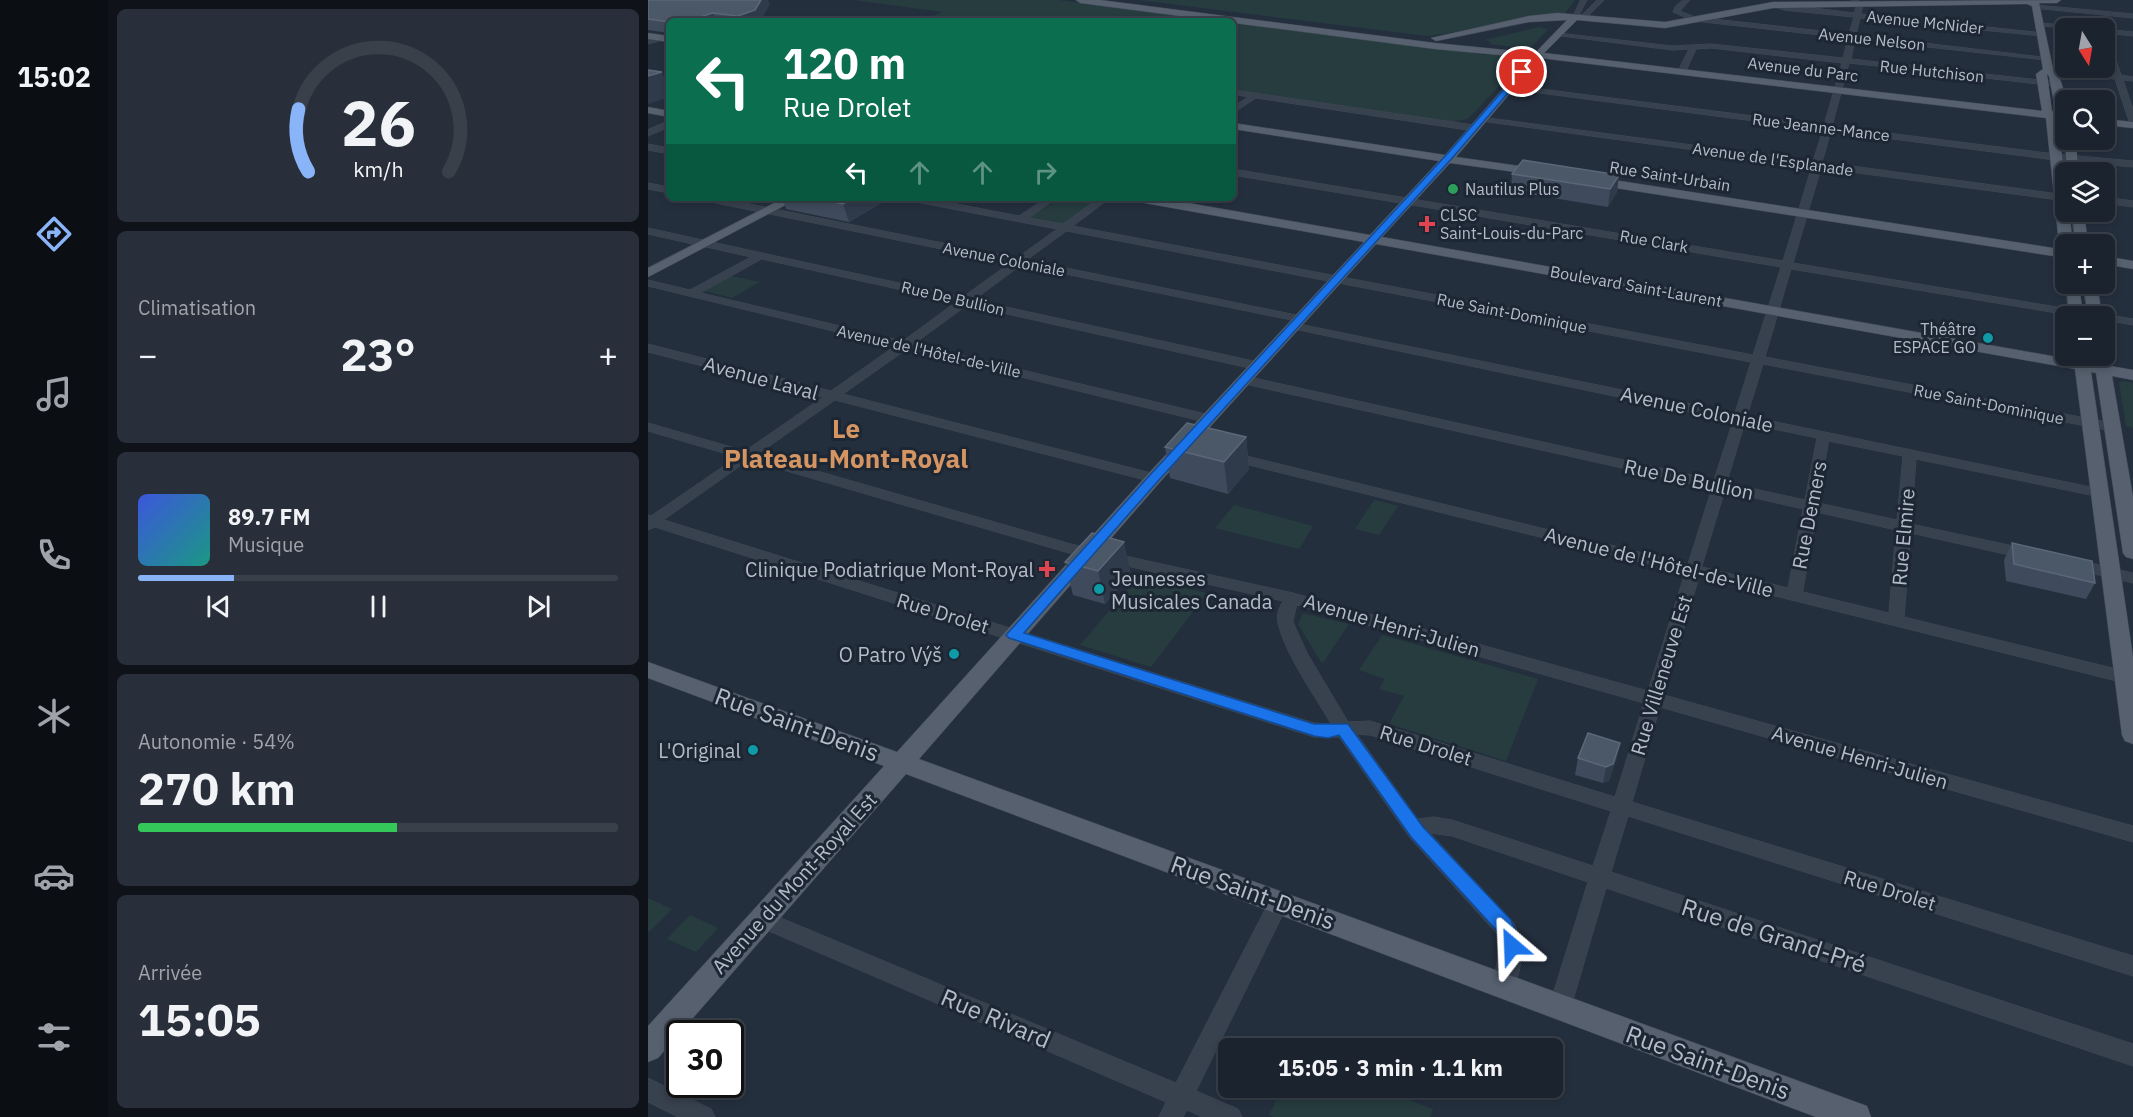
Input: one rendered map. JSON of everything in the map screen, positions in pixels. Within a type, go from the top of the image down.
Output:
[{"type":"main road","name":"Avenue du Parc","points":[[1080,0],[1223,18]]},
{"type":"main road","name":"Avenue du Parc","points":[[1118,0],[1526,51],[1537,55]]},
{"type":"main road","points":[[1421,38],[1442,38],[1528,19],[1557,16],[1654,25],[1699,20],[1754,7],[1773,5],[1857,2],[2033,5],[2057,0]]},
{"type":"main road","points":[[2033,5],[2041,30],[2048,70],[2054,75],[2058,90]]},
{"type":"main road","points":[[1445,41],[1540,21],[1574,18]]},
{"type":"main road","name":"Avenue du Mont-Royal Est","points":[[648,1048],[1154,478],[1447,159],[1537,55],[1574,18]]},
{"type":"main road","name":"Avenue du Parc","points":[[1236,20],[1425,42],[1445,41]]},
{"type":"main road","name":"Avenue du Parc","points":[[1343,33],[1435,46],[1682,71],[2055,117]]},
{"type":"main road","points":[[648,36],[665,38]]},
{"type":"main road","points":[[2048,70],[2041,74],[2046,111],[2052,119],[2058,162]]},
{"type":"main road","points":[[648,110],[666,113]]},
{"type":"main road","points":[[2115,122],[2133,123]]},
{"type":"main road","points":[[1236,126],[1560,176]]},
{"type":"main road","points":[[2070,150],[2072,162]]},
{"type":"main road","name":"Rue Saint-Urbain","points":[[1582,180],[2055,252]]},
{"type":"main road","points":[[648,273],[787,201]]},
{"type":"main road","name":"Boulevard Saint-Laurent","points":[[1157,201],[1772,310],[2055,357]]},
{"type":"main road","points":[[2115,262],[2133,265]]},
{"type":"main road","points":[[2083,366],[2111,573],[2129,678],[2133,735]]},
{"type":"main road","points":[[2103,366],[2133,554]]},
{"type":"main road","name":"Boulevard Saint-Laurent","points":[[2112,366],[2133,375]]},
{"type":"main road","name":"Rue Saint-Denis","points":[[648,670],[1857,1117]]},
{"type":"street","points":[[1574,18],[1584,0]]},
{"type":"street","points":[[1687,0],[1677,8],[1676,12],[1699,20]]},
{"type":"street","points":[[1574,18],[1585,16],[1597,2]]},
{"type":"street","name":"Rue Villeneuve Est","points":[[1560,1006],[1828,127],[1852,37],[1857,2]]},
{"type":"street","name":"Avenue McNider","points":[[1773,5],[1856,15],[2055,29]]},
{"type":"street","points":[[2033,5],[2133,16]]},
{"type":"street","name":"Avenue Nelson","points":[[1699,20],[2046,58]]},
{"type":"street","points":[[2115,32],[2133,34]]},
{"type":"street","name":"Rue Hutchison","points":[[1558,35],[1672,48],[1711,46],[2057,84]]},
{"type":"street","points":[[648,42],[665,38]]},
{"type":"street","points":[[1682,71],[1693,51],[1691,47]]},
{"type":"street","points":[[2115,69],[2133,123]]},
{"type":"street","points":[[2048,70],[2133,80]]},
{"type":"street","name":"Rue Jeanne-Mance","points":[[1509,87],[2133,164]]},
{"type":"street","name":"Avenue de l'Esplanade","points":[[1236,92],[2055,196]]},
{"type":"street","points":[[1236,109],[1254,95]]},
{"type":"street","points":[[648,133],[666,125]]},
{"type":"street","points":[[648,147],[666,150]]},
{"type":"street","name":"Rue Clark","points":[[1236,172],[2055,311]]},
{"type":"street","points":[[648,186],[666,189]]},
{"type":"street","name":"Avenue Coloniale","points":[[720,201],[2100,493]]},
{"type":"street","name":"Rue Saint-Dominique","points":[[927,201],[2112,427]]},
{"type":"street","points":[[1020,219],[1047,201]]},
{"type":"street","points":[[650,523],[966,301],[1101,201]]},
{"type":"street","points":[[2115,202],[2133,204]]},
{"type":"street","name":"Rue De Bullion","points":[[648,231],[1258,366]]},
{"type":"street","points":[[690,294],[760,256]]},
{"type":"street","name":"Avenue de l'Hôtel-de-Ville","points":[[648,283],[1209,419]]},
{"type":"street","points":[[2115,319],[2133,322]]},
{"type":"street","name":"Avenue Laval","points":[[648,348],[1154,478]]},
{"type":"street","name":"Rue De Bullion","points":[[1245,380],[2042,557]]},
{"type":"street","name":"Avenue Henri-Julien","points":[[648,427],[1088,552],[1293,598],[2133,834]]},
{"type":"street","name":"Rue Demers","points":[[1794,596],[1824,435]]},
{"type":"street","name":"Avenue de l'Hôtel-de-Ville","points":[[1185,445],[2129,678]]},
{"type":"street","name":"Rue Elmire","points":[[1896,620],[1910,453]]},
{"type":"street","name":"Rue Drolet","points":[[650,523],[1314,730],[1328,732],[1370,728],[2133,966]]},
{"type":"street","points":[[2064,562],[2133,578]]},
{"type":"street","points":[[1293,598],[1286,610],[1285,622],[1299,653],[1343,729],[1413,827],[1507,930],[1512,946],[1504,986]]},
{"type":"street","name":"Rue de Grand-Pré","points":[[1413,827],[1447,826],[2133,1055]]},
{"type":"street","points":[[1176,1107],[1278,902]]},
{"type":"street","name":"Rue Rivard","points":[[762,919],[1176,1107],[1230,1117]]},
{"type":"street","points":[[648,1090],[703,1117]]},
{"type":"green space","points":[[853,0],[1059,0],[1206,18],[928,18],[942,12]]},
{"type":"green space","points":[[1139,0],[1575,0],[1565,13],[1527,17],[1427,36]]},
{"type":"green space","points":[[1236,21],[1478,52],[1476,54],[1507,56],[1522,62],[1468,119],[1452,122],[1236,90]]},
{"type":"green space","points":[[1539,27],[1547,31],[1531,47],[1490,44],[1491,42],[1485,40]]},
{"type":"green space","points":[[1056,201],[1095,201],[1064,224],[1029,218]]},
{"type":"green space","points":[[731,276],[760,282],[732,298],[705,291]]},
{"type":"green space","points":[[2119,382],[2133,383],[2133,428],[2126,426]]},
{"type":"green space","points":[[1374,500],[1398,506],[1379,535],[1355,529]]},
{"type":"green space","points":[[1234,505],[1313,526],[1299,549],[1215,528]]},
{"type":"green space","points":[[1138,577],[1207,593],[1151,667],[1080,645]]},
{"type":"green space","points":[[1303,613],[1349,624],[1323,663],[1298,624]]},
{"type":"green space","points":[[1382,635],[1538,679],[1506,761],[1389,724],[1404,696],[1379,689],[1385,679],[1359,670]]},
{"type":"green space","points":[[648,898],[672,909],[649,932],[648,931]]},
{"type":"green space","points":[[690,915],[718,928],[696,952],[667,939]]},
{"type":"green space","points":[[1277,1098],[1404,1098],[1433,1109],[1430,1117],[1274,1117],[1269,1115]]},
{"type":"building","points":[[648,0],[761,0],[755,10],[738,16],[713,13],[697,18],[666,18],[666,22],[648,19]]},
{"type":"building","points":[[648,70],[662,72],[648,76]]},
{"type":"building","points":[[1523,160],[1619,175],[1610,189],[1512,174]]},
{"type":"building","points":[[828,201],[848,201],[843,204]]},
{"type":"building","points":[[1187,423],[1246,437],[1224,462],[1165,447]]},
{"type":"building","points":[[1092,533],[1124,542],[1098,571],[1065,562]]},
{"type":"building","points":[[2012,543],[2092,561],[2095,583],[2014,564]]},
{"type":"building","points":[[1588,733],[1620,743],[1613,764],[1606,767],[1578,758]]},
{"type":"place","name":"Nautilus Plus","points":[[1453,189]]},
{"type":"place","name":"CLSC Saint-Louis-du-Parc","points":[[1427,224]]},
{"type":"place","name":"Théâtre ESPACE GO","points":[[1988,338]]},
{"type":"place","name":"Clinique Podiatrique Mont-Royal","points":[[1047,569]]},
{"type":"place","name":"Jeunesses Musicales Canada","points":[[1099,589]]},
{"type":"place","name":"O Patro Výš","points":[[954,654]]},
{"type":"place","name":"L'Original","points":[[753,750]]},
{"type":"district","name":"Le Plateau-Mont-Royal","points":[[846,442]]},
{"type":"route","points":[[1512,946],[1509,935],[1496,915],[1417,832],[1343,729],[1328,732],[1314,730],[1014,635],[1154,478],[1370,245],[1522,72]]}]
